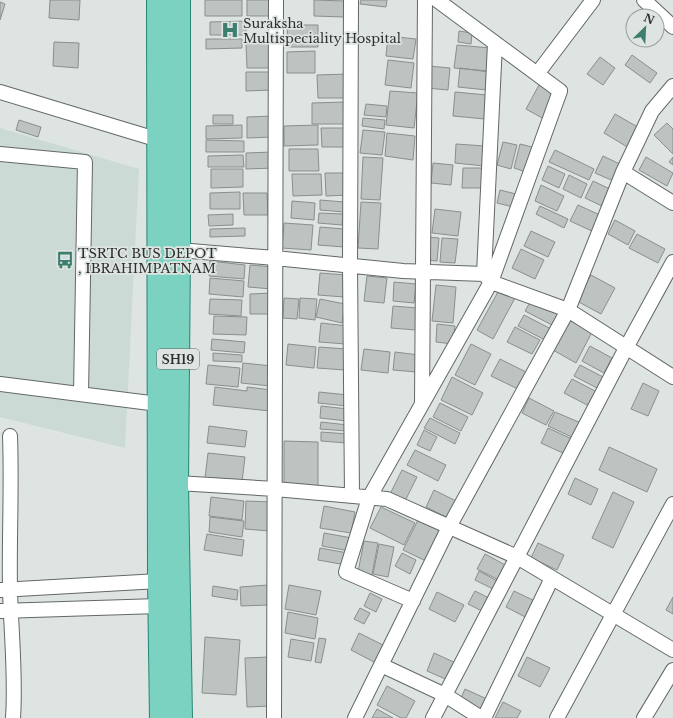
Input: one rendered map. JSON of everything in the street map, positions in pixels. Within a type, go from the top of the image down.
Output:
[{"type":"main road","name":"SH19","points":[[158,0],[159,140],[169,405],[177,483],[182,718]]},
{"type":"main road","name":"SH19","points":[[161,718],[159,581],[179,250],[178,0]]},
{"type":"street","points":[[274,718],[276,0]]},
{"type":"street","points":[[351,0],[350,265],[352,496]]},
{"type":"street","points":[[422,405],[425,0]]},
{"type":"street","points":[[412,601],[346,572],[369,498],[422,405],[487,278],[560,91],[437,0]]},
{"type":"street","points":[[537,74],[593,0]]},
{"type":"street","points":[[651,2],[673,27]]},
{"type":"street","points":[[487,278],[495,43]]},
{"type":"street","points":[[355,718],[449,527],[568,310],[623,172],[652,111],[673,86]]},
{"type":"street","points":[[0,92],[159,140]]},
{"type":"street","points":[[0,154],[85,162],[82,394]]},
{"type":"street","points":[[623,172],[673,203]]},
{"type":"street","points":[[179,250],[487,278],[568,310],[673,377]]},
{"type":"street","points":[[433,718],[626,348],[673,262]]},
{"type":"street","points":[[0,384],[169,405]]},
{"type":"street","points":[[10,436],[12,495],[5,590],[5,610],[15,693],[13,718]]},
{"type":"street","points":[[177,483],[275,489],[387,499],[517,557],[673,650]]},
{"type":"street","points":[[557,718],[673,504]]},
{"type":"street","points":[[381,665],[445,695],[483,718],[552,578]]},
{"type":"street","points":[[5,590],[159,581]]},
{"type":"street","points":[[5,610],[159,606]]},
{"type":"street","points":[[644,718],[673,670]]},
{"type":"shaded area","points":[[0,128],[139,169],[125,448],[0,417]]},
{"type":"building","points":[[50,0],[80,0],[79,20],[49,18]]},
{"type":"building","points":[[205,0],[242,0],[242,16],[205,16]]},
{"type":"building","points":[[247,0],[273,0],[273,16],[247,16]]},
{"type":"building","points":[[314,0],[346,1],[345,17],[314,16]]},
{"type":"building","points":[[361,0],[387,0],[386,7],[360,4]]},
{"type":"building","points":[[0,2],[5,4],[0,20]]},
{"type":"building","points":[[246,21],[246,35],[210,35],[210,22]]},
{"type":"building","points":[[287,25],[318,25],[318,47],[288,47]]},
{"type":"building","points":[[459,31],[472,33],[471,44],[458,42]]},
{"type":"building","points":[[388,36],[416,39],[413,59],[386,56]]},
{"type":"building","points":[[206,39],[242,39],[242,48],[206,49]]},
{"type":"building","points":[[54,42],[79,43],[78,68],[53,66]]},
{"type":"building","points":[[246,44],[270,44],[270,68],[247,68]]},
{"type":"building","points":[[457,45],[491,48],[489,71],[454,68]]},
{"type":"building","points":[[315,51],[315,73],[287,73],[287,52]]},
{"type":"building","points":[[632,55],[657,73],[650,83],[625,65]]},
{"type":"building","points":[[600,57],[615,68],[603,85],[587,74]]},
{"type":"building","points":[[388,60],[414,63],[411,88],[385,85]]},
{"type":"building","points":[[429,66],[450,68],[448,90],[427,88]]},
{"type":"building","points":[[460,68],[489,72],[487,90],[458,87]]},
{"type":"building","points":[[246,72],[271,72],[271,90],[246,91]]},
{"type":"building","points":[[348,74],[349,98],[318,98],[317,75]]},
{"type":"building","points":[[539,85],[557,95],[544,119],[526,109]]},
{"type":"building","points":[[390,91],[418,93],[414,128],[386,125]]},
{"type":"building","points":[[455,92],[487,95],[485,119],[453,116]]},
{"type":"building","points":[[345,102],[345,124],[312,124],[312,103]]},
{"type":"building","points":[[366,104],[387,106],[386,117],[364,115]]},
{"type":"building","points":[[615,114],[641,129],[629,148],[604,133]]},
{"type":"building","points":[[213,115],[233,115],[233,124],[213,124]]},
{"type":"building","points":[[273,116],[273,137],[247,138],[247,117]]},
{"type":"building","points":[[363,118],[385,120],[384,129],[362,126]]},
{"type":"building","points":[[19,120],[41,127],[38,137],[16,130]]},
{"type":"building","points":[[667,123],[673,129],[673,154],[654,135]]},
{"type":"building","points":[[242,125],[242,138],[206,139],[206,126]]},
{"type":"building","points":[[318,125],[318,145],[284,146],[284,126]]},
{"type":"building","points":[[321,128],[348,128],[348,147],[322,147]]},
{"type":"building","points":[[363,130],[385,132],[382,155],[360,153]]},
{"type":"building","points":[[387,133],[415,136],[413,160],[385,156]]},
{"type":"building","points":[[206,140],[244,141],[244,152],[206,152]]},
{"type":"building","points":[[503,142],[517,145],[511,169],[497,165]]},
{"type":"building","points":[[456,144],[485,146],[484,166],[455,163]]},
{"type":"building","points":[[520,144],[532,147],[526,172],[514,168]]},
{"type":"building","points":[[289,149],[318,149],[319,171],[289,171]]},
{"type":"building","points":[[555,150],[594,169],[589,180],[549,162]]},
{"type":"building","points":[[273,152],[274,168],[246,169],[246,153]]},
{"type":"building","points":[[243,155],[244,167],[208,167],[208,156]]},
{"type":"building","points":[[603,156],[624,166],[616,182],[595,173]]},
{"type":"building","points":[[363,157],[383,158],[380,200],[361,199]]},
{"type":"building","points":[[646,157],[673,173],[667,186],[639,170]]},
{"type":"building","points":[[673,157],[673,165],[669,162]]},
{"type":"building","points":[[433,163],[453,165],[451,185],[431,183]]},
{"type":"building","points":[[548,166],[565,174],[559,188],[542,180]]},
{"type":"building","points":[[463,168],[486,168],[486,188],[462,188]]},
{"type":"building","points":[[211,169],[243,169],[243,187],[211,188]]},
{"type":"building","points":[[325,173],[349,173],[349,195],[326,196]]},
{"type":"building","points":[[292,174],[321,174],[322,195],[293,196]]},
{"type":"building","points":[[569,175],[587,184],[581,198],[563,189]]},
{"type":"building","points":[[593,181],[614,191],[606,208],[585,198]]},
{"type":"building","points":[[541,185],[564,196],[557,211],[535,201]]},
{"type":"building","points":[[500,190],[520,195],[517,208],[497,203]]},
{"type":"building","points":[[240,192],[240,209],[210,209],[210,193]]},
{"type":"building","points":[[243,193],[267,193],[268,215],[244,215]]},
{"type":"building","points":[[320,200],[344,202],[344,212],[320,210]]},
{"type":"building","points":[[292,201],[315,203],[314,220],[291,218]]},
{"type":"building","points":[[361,202],[381,203],[378,249],[358,248]]},
{"type":"building","points":[[578,205],[602,216],[594,232],[570,221]]},
{"type":"building","points":[[540,206],[568,219],[564,228],[536,214]]},
{"type":"building","points":[[435,209],[461,212],[458,236],[432,233]]},
{"type":"building","points":[[319,213],[343,214],[342,225],[318,223]]},
{"type":"building","points":[[233,214],[233,225],[209,226],[208,215]]},
{"type":"building","points":[[615,220],[635,231],[628,245],[608,234]]},
{"type":"building","points":[[284,223],[313,225],[311,250],[282,248]]},
{"type":"building","points":[[320,227],[345,229],[344,247],[318,245]]},
{"type":"building","points":[[245,228],[245,236],[210,237],[210,229]]},
{"type":"building","points":[[531,231],[555,242],[548,257],[524,246]]},
{"type":"building","points":[[637,234],[665,249],[658,263],[629,248]]},
{"type":"building","points":[[427,237],[439,238],[437,261],[425,260]]},
{"type":"building","points":[[442,238],[458,239],[455,263],[440,262]]},
{"type":"building","points":[[521,249],[544,260],[535,279],[512,268]]},
{"type":"building","points":[[210,261],[245,265],[244,279],[209,276]]},
{"type":"building","points":[[250,265],[274,267],[272,289],[248,287]]},
{"type":"building","points":[[320,273],[346,275],[344,297],[318,295]]},
{"type":"building","points":[[591,275],[615,288],[601,314],[577,301]]},
{"type":"building","points":[[367,276],[387,278],[384,303],[364,301]]},
{"type":"building","points":[[210,278],[244,281],[243,297],[209,294]]},
{"type":"building","points":[[394,282],[416,284],[414,303],[393,301]]},
{"type":"building","points":[[436,285],[456,287],[453,323],[432,321]]},
{"type":"building","points":[[499,290],[515,298],[493,339],[477,330]]},
{"type":"building","points":[[273,293],[273,314],[250,314],[250,294]]},
{"type":"building","points":[[284,298],[299,299],[297,319],[283,318]]},
{"type":"building","points":[[300,298],[317,299],[315,320],[299,318]]},
{"type":"building","points":[[210,299],[242,300],[241,316],[209,314]]},
{"type":"building","points":[[320,299],[345,304],[342,323],[316,317]]},
{"type":"building","points":[[532,299],[558,313],[552,325],[525,311]]},
{"type":"building","points":[[393,306],[418,308],[416,330],[391,328]]},
{"type":"building","points":[[524,315],[551,329],[545,340],[518,326]]},
{"type":"building","points":[[214,316],[247,317],[246,335],[213,334]]},
{"type":"building","points":[[569,320],[592,332],[576,363],[553,350]]},
{"type":"building","points":[[321,323],[348,326],[346,344],[319,342]]},
{"type":"building","points":[[437,324],[455,326],[453,344],[436,342]]},
{"type":"building","points":[[515,327],[540,340],[532,354],[507,342]]},
{"type":"building","points":[[212,339],[245,342],[244,353],[211,350]]},
{"type":"building","points":[[288,344],[316,347],[314,368],[286,365]]},
{"type":"building","points":[[471,344],[491,354],[475,385],[455,375]]},
{"type":"building","points":[[590,346],[612,358],[604,373],[582,361]]},
{"type":"building","points":[[319,347],[347,349],[345,370],[317,368]]},
{"type":"building","points":[[364,349],[390,352],[388,373],[361,370]]},
{"type":"building","points":[[395,352],[419,355],[417,372],[393,370]]},
{"type":"building","points":[[213,353],[242,355],[242,362],[213,361]]},
{"type":"building","points":[[500,359],[528,373],[520,390],[491,376]]},
{"type":"building","points":[[243,363],[272,366],[270,386],[241,383]]},
{"type":"building","points":[[208,365],[240,368],[238,387],[206,384]]},
{"type":"building","points":[[580,365],[603,377],[597,388],[574,376]]},
{"type":"building","points":[[452,377],[483,393],[472,415],[441,400]]},
{"type":"building","points":[[572,379],[597,392],[589,406],[564,393]]},
{"type":"building","points":[[643,383],[659,391],[648,416],[631,409]]},
{"type":"building","points":[[215,387],[247,391],[247,387],[272,390],[270,411],[213,405]]},
{"type":"building","points":[[319,392],[348,395],[347,406],[318,403]]},
{"type":"building","points":[[529,398],[554,411],[546,425],[522,413]]},
{"type":"building","points":[[440,403],[468,417],[461,431],[433,417]]},
{"type":"building","points":[[321,406],[348,409],[347,421],[320,418]]},
{"type":"building","points":[[555,412],[581,423],[574,438],[548,426]]},
{"type":"building","points":[[430,418],[460,433],[455,444],[424,428]]},
{"type":"building","points":[[321,422],[348,425],[347,431],[320,429]]},
{"type":"building","points":[[209,426],[247,431],[245,447],[207,443]]},
{"type":"building","points":[[548,428],[572,439],[565,454],[541,443]]},
{"type":"building","points":[[424,430],[437,437],[430,451],[417,445]]},
{"type":"building","points":[[321,432],[348,434],[347,443],[321,441]]},
{"type":"building","points":[[284,441],[318,442],[318,486],[284,485]]},
{"type":"building","points":[[609,447],[657,469],[647,492],[599,470]]},
{"type":"building","points":[[415,450],[446,465],[438,481],[407,465]]},
{"type":"building","points":[[208,453],[245,457],[242,482],[205,478]]},
{"type":"building","points":[[402,470],[417,477],[404,503],[389,496]]},
{"type":"building","points":[[575,478],[598,489],[591,505],[568,494]]},
{"type":"building","points":[[434,490],[458,502],[450,519],[426,507]]},
{"type":"building","points":[[613,492],[634,502],[613,548],[592,538]]},
{"type":"building","points":[[211,497],[244,501],[242,520],[209,516]]},
{"type":"building","points":[[246,501],[271,502],[269,531],[245,529]]},
{"type":"building","points":[[324,506],[355,512],[351,533],[320,528]]},
{"type":"building","points":[[381,507],[415,523],[404,545],[370,528]]},
{"type":"building","points":[[210,517],[244,521],[242,537],[209,532]]},
{"type":"building","points":[[419,518],[444,530],[428,562],[403,550]]},
{"type":"building","points":[[324,533],[352,538],[350,551],[322,546]]},
{"type":"building","points":[[207,534],[244,540],[242,556],[204,550]]},
{"type":"building","points":[[364,541],[378,543],[372,575],[358,572]]},
{"type":"building","points":[[538,543],[564,555],[557,570],[531,558]]},
{"type":"building","points":[[379,544],[394,547],[388,577],[373,574]]},
{"type":"building","points":[[320,548],[348,553],[346,565],[318,560]]},
{"type":"building","points":[[402,553],[416,560],[410,574],[395,566]]},
{"type":"building","points":[[485,554],[509,567],[501,581],[477,569]]},
{"type":"building","points":[[479,571],[501,583],[497,591],[475,580]]},
{"type":"building","points":[[268,585],[269,605],[241,606],[240,587]]},
{"type":"building","points":[[289,585],[321,591],[316,615],[285,609]]},
{"type":"building","points":[[213,586],[238,590],[237,600],[212,596]]},
{"type":"building","points":[[475,591],[493,600],[486,613],[468,604]]},
{"type":"building","points":[[514,591],[537,602],[529,619],[506,607]]},
{"type":"building","points":[[437,592],[464,605],[455,622],[429,609]]},
{"type":"building","points":[[370,593],[382,599],[376,612],[364,606]]},
{"type":"building","points":[[673,597],[673,614],[666,610]]},
{"type":"building","points":[[360,608],[370,613],[364,624],[354,619]]},
{"type":"building","points":[[288,612],[318,618],[315,639],[285,633]]},
{"type":"building","points":[[359,633],[385,646],[376,663],[351,650]]},
{"type":"building","points":[[205,637],[240,640],[236,695],[202,693]]},
{"type":"building","points":[[319,638],[326,639],[321,663],[315,662]]},
{"type":"building","points":[[291,639],[314,643],[311,661],[288,657]]},
{"type":"building","points":[[434,653],[458,664],[450,681],[427,671]]},
{"type":"building","points":[[269,657],[271,706],[247,707],[245,658]]},
{"type":"building","points":[[527,657],[550,668],[540,687],[518,676]]},
{"type":"building","points":[[387,686],[415,701],[406,718],[401,718],[377,705]]},
{"type":"building","points":[[465,689],[489,700],[484,711],[460,700]]},
{"type":"building","points":[[503,702],[521,711],[517,718],[495,718]]},
{"type":"building","points":[[377,709],[393,718],[372,718]]},
{"type":"place","name":"Suraksha Multispeciality Hospital","points":[[230,30]]},
{"type":"place","name":"TSRTC BUS DEPOT , IBRAHIMPATNAM","points":[[65,260]]}]
